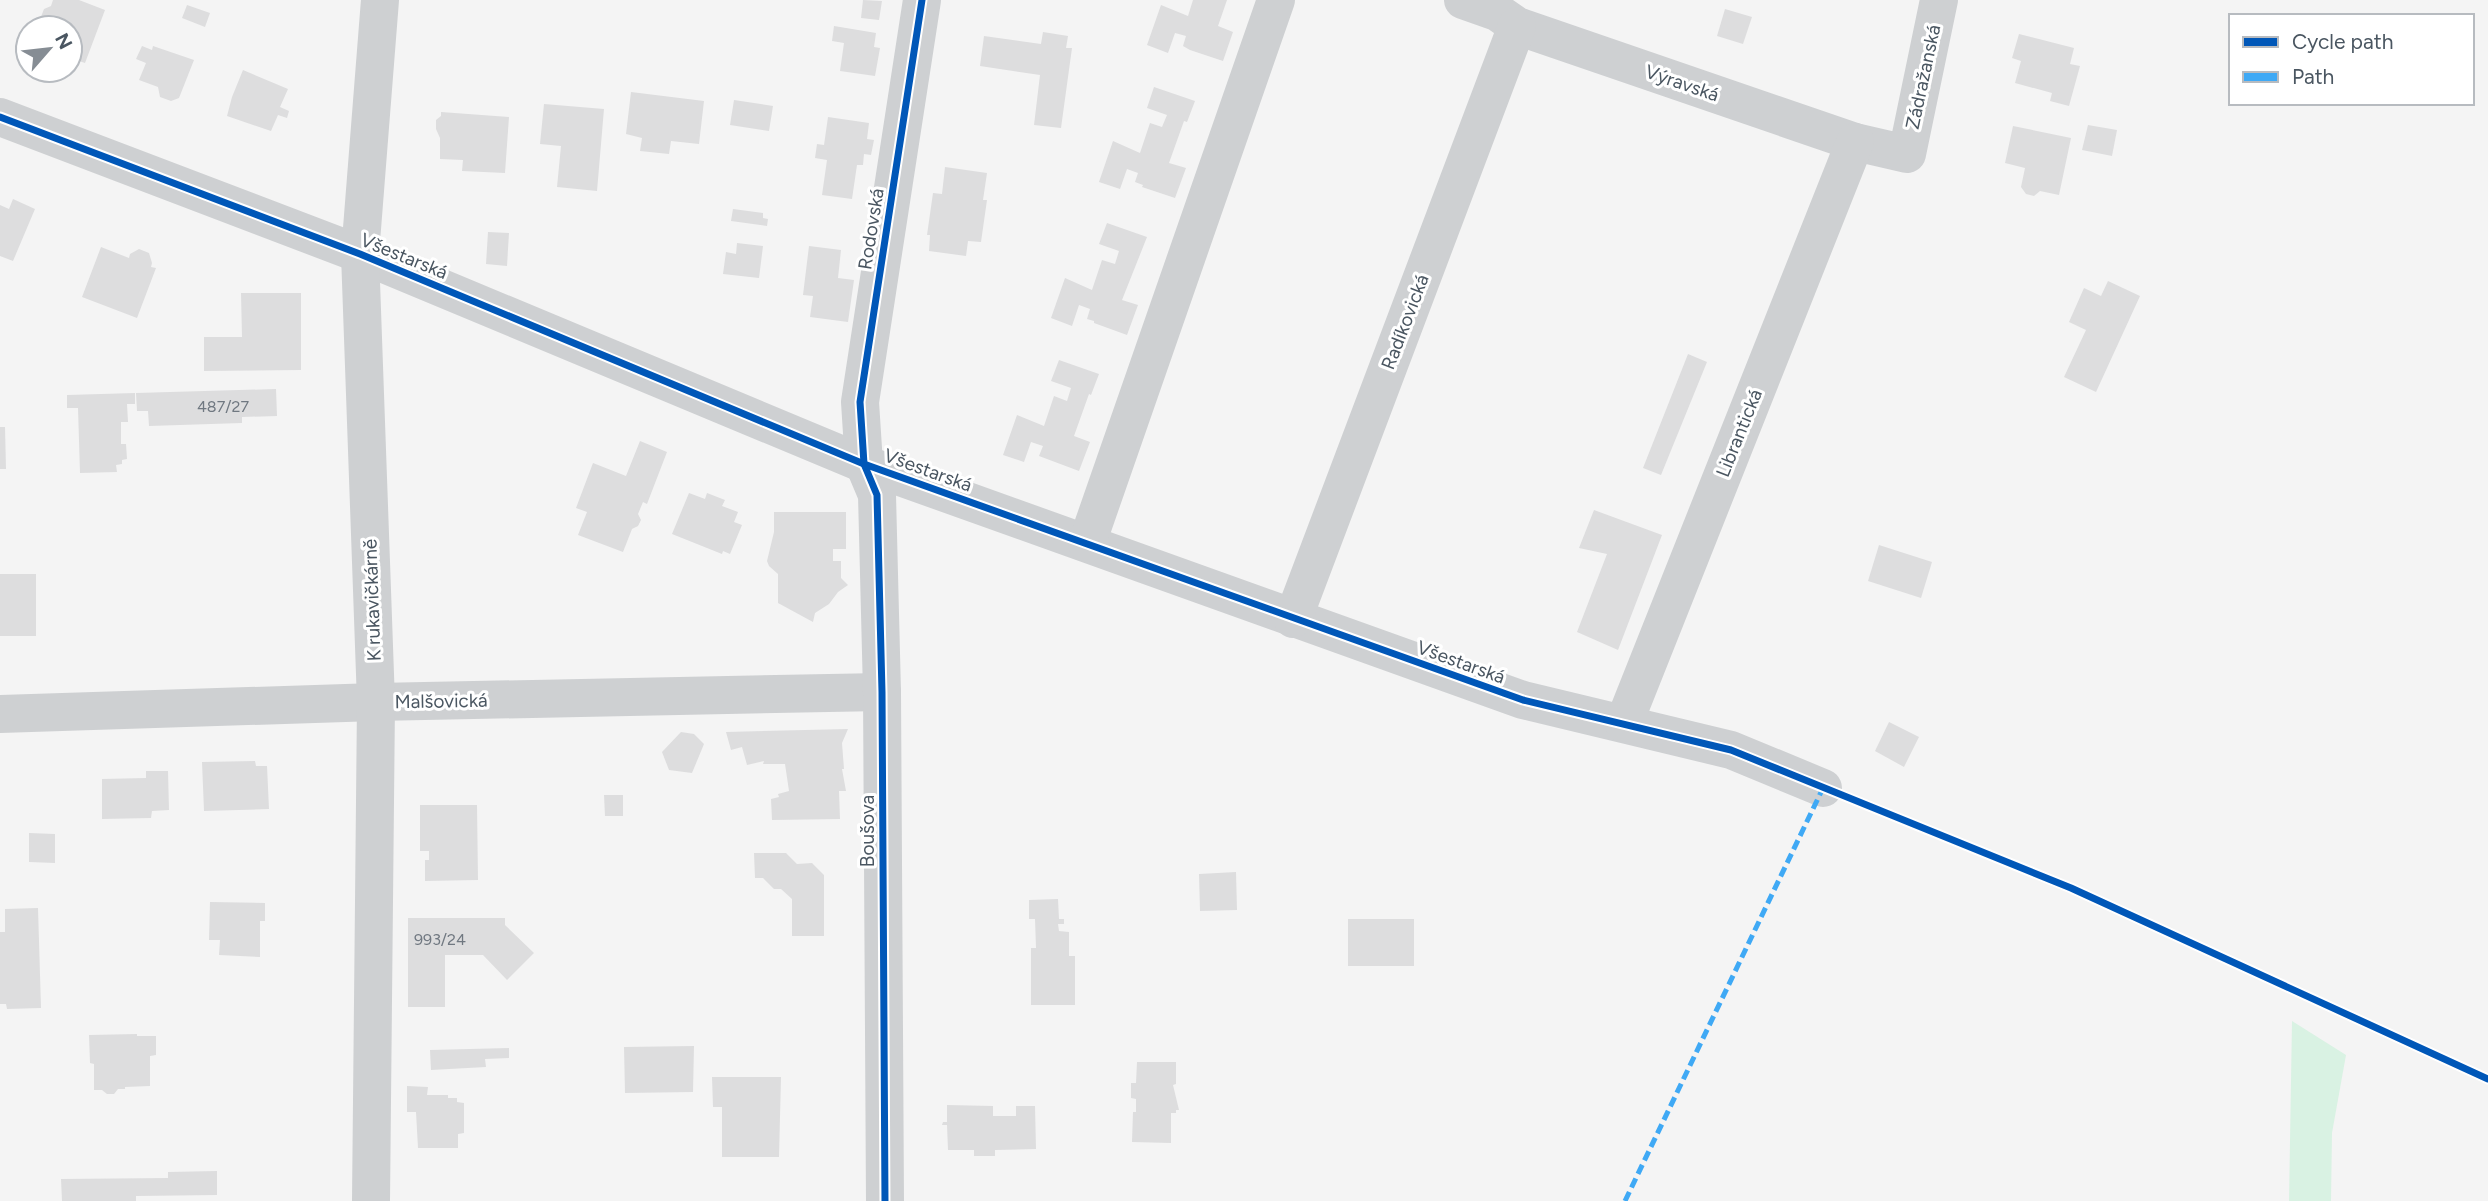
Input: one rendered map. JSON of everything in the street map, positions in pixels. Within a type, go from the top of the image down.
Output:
[{"type":"street","name":"K rukavičkárně","points":[[372,1201],[376,702],[360,254],[380,0]]},
{"type":"street","name":"Rodovská","points":[[864,464],[860,402],[922,0]]},
{"type":"street","points":[[1087,543],[1276,0]]},
{"type":"street","name":"Zádražanská","points":[[1907,154],[1939,0]]},
{"type":"street","name":"Výravská","points":[[1493,9],[1855,142],[1907,154]]},
{"type":"street","name":"Radíkovická","points":[[1293,618],[1493,9]]},
{"type":"street","name":"Všestarská","points":[[0,117],[360,254],[864,464],[1523,700],[1731,750],[1823,788]]},
{"type":"street","name":"Librantická","points":[[1624,723],[1855,142]]},
{"type":"street","name":"Boušova","points":[[864,464],[877,495],[882,692],[885,1201]]},
{"type":"street","name":"Malšovická","points":[[0,714],[376,702],[882,692]]},
{"type":"green space","points":[[2292,1021],[2346,1055],[2332,1133],[2331,1201],[2289,1201]]},
{"type":"building","points":[[53,0],[79,0],[105,10],[85,63],[84,14],[42,14],[44,9],[51,6]]},
{"type":"building","points":[[863,0],[882,1],[879,20],[861,18]]},
{"type":"building","points":[[1193,0],[1227,0],[1218,26],[1233,32],[1223,61],[1183,46],[1186,36],[1175,33],[1168,53],[1147,45],[1161,5],[1188,16]]},
{"type":"building","points":[[187,5],[210,13],[205,27],[182,18]]},
{"type":"building","points":[[1725,9],[1752,17],[1743,44],[1717,36]]},
{"type":"building","points":[[834,26],[876,33],[874,47],[880,48],[875,76],[840,71],[844,43],[832,41]]},
{"type":"building","points":[[1043,32],[1068,36],[1066,48],[1072,48],[1061,128],[1034,125],[1040,75],[980,66],[984,36],[1041,44]]},
{"type":"building","points":[[2019,34],[2074,48],[2070,64],[2080,66],[2069,106],[2050,101],[2052,93],[2015,83],[2021,61],[2012,58]]},
{"type":"building","points":[[142,46],[152,50],[153,46],[194,60],[179,98],[171,101],[160,97],[158,87],[139,80],[146,63],[136,59]]},
{"type":"building","points":[[243,70],[288,89],[280,107],[289,111],[287,118],[278,115],[271,131],[227,116]]},
{"type":"building","points":[[1154,87],[1195,101],[1187,122],[1184,121],[1169,163],[1186,168],[1175,198],[1142,187],[1143,185],[1135,182],[1138,173],[1127,169],[1120,189],[1099,182],[1113,141],[1140,153],[1150,123],[1162,127],[1167,115],[1147,108]]},
{"type":"building","points":[[631,92],[704,101],[699,144],[671,141],[669,154],[640,151],[642,138],[626,134]]},
{"type":"building","points":[[734,100],[773,106],[769,131],[730,125]]},
{"type":"building","points":[[544,104],[604,109],[597,191],[557,187],[561,146],[540,144]]},
{"type":"building","points":[[441,112],[509,117],[505,173],[462,171],[463,160],[440,159],[440,138],[436,120],[441,116]]},
{"type":"building","points":[[828,117],[869,123],[867,139],[874,140],[871,155],[864,154],[863,165],[857,165],[852,199],[822,195],[827,160],[815,158],[817,144],[824,145]]},
{"type":"building","points":[[2088,125],[2117,130],[2112,156],[2082,150]]},
{"type":"building","points":[[2013,126],[2071,138],[2059,195],[2040,191],[2034,196],[2026,194],[2021,187],[2025,168],[2005,163]]},
{"type":"building","points":[[945,167],[987,173],[983,200],[987,200],[981,242],[968,241],[966,256],[929,251],[930,235],[927,235],[933,193],[942,194]]},
{"type":"building","points":[[13,199],[35,209],[13,261],[0,256],[0,205],[9,209]]},
{"type":"building","points":[[733,209],[763,213],[763,218],[768,219],[767,226],[731,221]]},
{"type":"building","points":[[1107,223],[1147,237],[1122,300],[1138,305],[1127,335],[1087,319],[1090,309],[1079,305],[1072,326],[1051,318],[1065,278],[1092,290],[1102,260],[1115,264],[1119,251],[1099,244]]},
{"type":"building","points":[[488,232],[509,233],[507,266],[486,264]]},
{"type":"building","points":[[737,243],[763,246],[759,278],[723,274],[726,252],[736,254]]},
{"type":"building","points":[[809,246],[841,250],[838,278],[854,280],[848,322],[810,317],[813,296],[803,295]]},
{"type":"building","points":[[101,247],[129,258],[130,254],[139,249],[149,253],[151,267],[156,268],[137,318],[82,297]]},
{"type":"building","points":[[2108,281],[2140,296],[2096,392],[2064,377],[2086,330],[2069,322],[2084,288],[2101,296]]},
{"type":"building","points":[[241,293],[301,293],[301,370],[204,371],[204,337],[242,337]]},
{"type":"building","points":[[1688,354],[1707,362],[1661,475],[1643,468]]},
{"type":"building","points":[[1059,360],[1099,374],[1074,436],[1090,442],[1079,471],[1039,456],[1043,446],[1031,442],[1024,462],[1003,455],[1017,415],[1044,426],[1054,396],[1067,401],[1071,388],[1051,381]]},
{"type":"building","points":[[276,389],[277,416],[242,417],[242,423],[149,426],[148,411],[137,411],[136,393]]},
{"type":"building","points":[[135,393],[135,404],[127,404],[128,422],[121,422],[121,444],[126,444],[127,459],[116,465],[117,472],[80,473],[78,408],[67,408],[67,395]]},
{"type":"building","points":[[0,427],[5,427],[6,469],[0,469]]},
{"type":"building","points":[[640,441],[667,452],[647,504],[643,502],[638,514],[641,520],[638,526],[632,529],[623,552],[578,535],[587,512],[576,508],[593,463],[626,476]]},
{"type":"building","points":[[689,493],[705,499],[707,493],[725,500],[722,506],[738,512],[734,522],[742,525],[730,554],[723,551],[722,554],[672,534]]},
{"type":"building","points":[[1594,510],[1662,535],[1618,650],[1577,632],[1607,554],[1579,548]]},
{"type":"building","points":[[774,512],[846,512],[846,549],[833,549],[833,561],[841,561],[841,578],[848,585],[838,592],[829,604],[815,613],[813,622],[778,603],[778,574],[767,561],[774,532]]},
{"type":"building","points":[[1879,545],[1932,562],[1921,598],[1868,581]]},
{"type":"building","points":[[0,574],[36,574],[36,636],[0,636]]},
{"type":"building","points":[[1889,722],[1919,737],[1904,767],[1875,751]]},
{"type":"building","points":[[848,729],[842,743],[842,769],[846,791],[839,791],[840,819],[772,820],[771,799],[789,791],[785,764],[763,764],[764,761],[747,765],[742,747],[731,750],[726,732]]},
{"type":"building","points":[[681,732],[694,734],[704,744],[692,773],[669,770],[662,752]]},
{"type":"building","points":[[255,761],[256,766],[267,766],[269,809],[204,811],[202,762]]},
{"type":"building","points":[[146,771],[168,771],[169,810],[152,811],[151,818],[102,819],[102,779],[146,778]]},
{"type":"building","points":[[604,795],[623,795],[623,816],[605,816]]},
{"type":"building","points":[[420,805],[477,805],[478,880],[425,881],[425,860],[429,860],[429,851],[420,851]]},
{"type":"building","points":[[29,833],[55,834],[55,863],[29,862]]},
{"type":"building","points":[[754,853],[786,853],[797,864],[812,863],[824,875],[824,936],[792,936],[792,899],[781,889],[774,889],[763,878],[755,878]]},
{"type":"building","points":[[1236,872],[1237,910],[1200,911],[1199,874]]},
{"type":"building","points":[[1058,899],[1059,919],[1064,919],[1064,924],[1058,924],[1059,931],[1069,932],[1069,956],[1075,956],[1075,1005],[1031,1005],[1031,948],[1036,948],[1035,919],[1029,919],[1029,900]]},
{"type":"building","points":[[210,902],[265,903],[265,921],[260,921],[260,957],[219,955],[220,940],[209,940]]},
{"type":"building","points":[[38,908],[41,1008],[7,1009],[6,1004],[0,1004],[0,932],[5,932],[5,909]]},
{"type":"building","points":[[408,918],[505,918],[505,925],[534,953],[507,980],[483,955],[445,955],[445,1007],[408,1007]]},
{"type":"building","points":[[1348,919],[1414,919],[1414,966],[1348,966]]},
{"type":"building","points":[[89,1035],[156,1036],[156,1055],[150,1056],[150,1086],[125,1087],[114,1094],[94,1090],[94,1064],[90,1063]]},
{"type":"building","points":[[694,1046],[693,1092],[625,1093],[624,1047]]},
{"type":"building","points":[[509,1048],[509,1058],[485,1059],[486,1067],[431,1070],[430,1050]]},
{"type":"building","points":[[1137,1062],[1176,1062],[1176,1084],[1173,1085],[1179,1110],[1171,1113],[1171,1143],[1132,1142],[1136,1099],[1131,1098],[1131,1083],[1136,1083]]},
{"type":"building","points":[[712,1077],[781,1077],[779,1157],[722,1157],[722,1107],[713,1107]]},
{"type":"building","points":[[407,1086],[428,1087],[427,1095],[448,1095],[448,1098],[457,1098],[457,1102],[464,1103],[464,1133],[458,1134],[458,1148],[418,1148],[416,1112],[407,1112]]},
{"type":"building","points":[[947,1105],[993,1106],[993,1116],[1016,1116],[1016,1106],[1035,1106],[1036,1149],[995,1150],[995,1156],[974,1156],[974,1150],[948,1150],[947,1125],[942,1125],[947,1122]]},
{"type":"building","points":[[217,1171],[217,1195],[136,1196],[136,1201],[62,1201],[61,1179],[168,1178],[168,1172]]},
{"type":"marked path","points":[[1625,1201],[1823,788],[1828,790]]},
{"type":"cycle path","points":[[885,1201],[882,692],[877,495],[864,464],[860,402],[922,0]]},
{"type":"cycle path","points":[[0,117],[360,254],[864,464],[1523,700],[1731,750],[2071,888],[2488,1079]]}]
